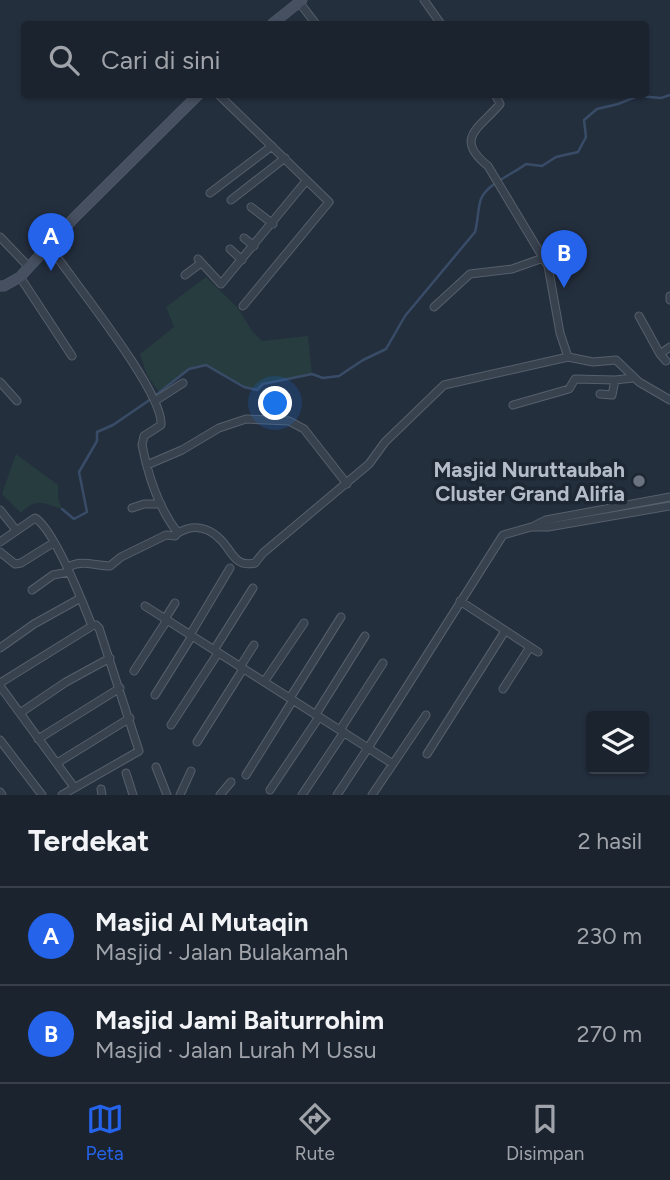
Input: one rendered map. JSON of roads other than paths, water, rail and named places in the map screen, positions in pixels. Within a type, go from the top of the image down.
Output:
[{"type":"street","points":[[424,0],[440,21]]},
{"type":"street","points":[[276,21],[300,1],[314,21]]},
{"type":"street","points":[[0,287],[20,277],[195,98]]},
{"type":"street","points":[[222,98],[328,202],[243,306]]},
{"type":"street","points":[[497,98],[500,105],[472,133],[472,150],[488,166],[548,266],[560,333],[568,356]]},
{"type":"street","points":[[210,193],[272,146]]},
{"type":"street","points":[[230,200],[285,158]]},
{"type":"street","points":[[185,275],[199,261],[221,284],[306,181]]},
{"type":"street","points":[[251,207],[272,224]]},
{"type":"street","points":[[0,237],[28,266]]},
{"type":"street","points":[[244,238],[254,246]]},
{"type":"street","points":[[50,247],[72,280],[118,338],[160,411],[162,423],[142,438],[147,465],[161,504],[178,533]]},
{"type":"street","points":[[230,249],[242,260]]},
{"type":"street","points":[[434,307],[470,274],[512,270],[543,258]]},
{"type":"street","points":[[20,277],[72,356]]},
{"type":"street","points":[[639,316],[666,361]]},
{"type":"street","points":[[660,354],[670,347]]},
{"type":"street","points":[[32,590],[53,575],[68,570],[75,563],[88,562],[110,566],[121,557],[166,535],[175,536],[193,527],[205,529],[219,538],[235,559],[245,564],[255,563],[263,553],[369,464],[386,442],[444,385],[568,356],[593,362],[616,360],[634,378],[670,400]]},
{"type":"street","points":[[513,405],[569,389],[575,379],[634,378]]},
{"type":"street","points":[[600,394],[612,396],[615,380]]},
{"type":"street","points":[[0,382],[17,401]]},
{"type":"street","points":[[155,401],[183,383]]},
{"type":"street","points":[[147,465],[182,450],[219,428],[246,419],[289,421],[304,429],[347,484]]},
{"type":"street","points":[[337,795],[503,535],[546,520],[670,497]]},
{"type":"street","points":[[132,508],[144,504],[161,504]]},
{"type":"street","points":[[531,527],[548,527],[670,506]]},
{"type":"street","points":[[0,510],[16,530]]},
{"type":"street","points":[[0,542],[37,518],[68,570],[92,626]]},
{"type":"street","points":[[0,552],[15,564],[21,563],[53,543]]},
{"type":"street","points":[[155,695],[230,568]]},
{"type":"street","points":[[171,725],[253,588]]},
{"type":"street","points":[[0,648],[34,624],[79,599]]},
{"type":"street","points":[[460,601],[538,652]]},
{"type":"street","points":[[134,671],[175,603]]},
{"type":"street","points":[[145,606],[393,764]]},
{"type":"street","points":[[246,775],[341,617]]},
{"type":"street","points":[[264,682],[304,623]]},
{"type":"street","points":[[62,795],[139,751],[110,658],[96,625],[0,685],[74,787]]},
{"type":"street","points":[[427,754],[505,631]]},
{"type":"street","points":[[270,790],[365,636]]},
{"type":"street","points":[[197,741],[254,645]]},
{"type":"street","points":[[503,689],[530,647]]},
{"type":"street","points":[[20,713],[66,682],[110,658]]},
{"type":"street","points":[[302,795],[383,663]]},
{"type":"street","points":[[38,739],[120,688]]},
{"type":"street","points":[[372,795],[426,715]]},
{"type":"street","points":[[57,763],[130,718]]},
{"type":"street","points":[[0,740],[42,795]]},
{"type":"street","points":[[156,767],[167,795]]},
{"type":"street","points":[[180,795],[191,771]]},
{"type":"street","points":[[126,773],[132,795]]},
{"type":"street","points":[[220,795],[231,782]]},
{"type":"waterway","points":[[649,97],[661,98],[670,95]]},
{"type":"waterway","points":[[156,395],[189,369],[206,365],[244,387],[257,390],[263,384],[312,374],[323,378],[339,376],[386,349],[405,316],[475,232],[484,194],[526,164],[542,166],[556,157],[578,152],[586,137],[584,120],[597,109],[633,98]]},
{"type":"waterway","points":[[62,509],[74,519],[87,512],[79,472],[97,441],[97,432],[113,425],[151,399]]},
{"type":"place","name":"Masjid Al Mutaqin","points":[[51,271]]},
{"type":"place","name":"Masjid Jami Baiturrohim","points":[[564,288]]},
{"type":"place","name":"Masjid Nuruttaubah Cluster Grand Alifia","points":[[639,481]]}]
